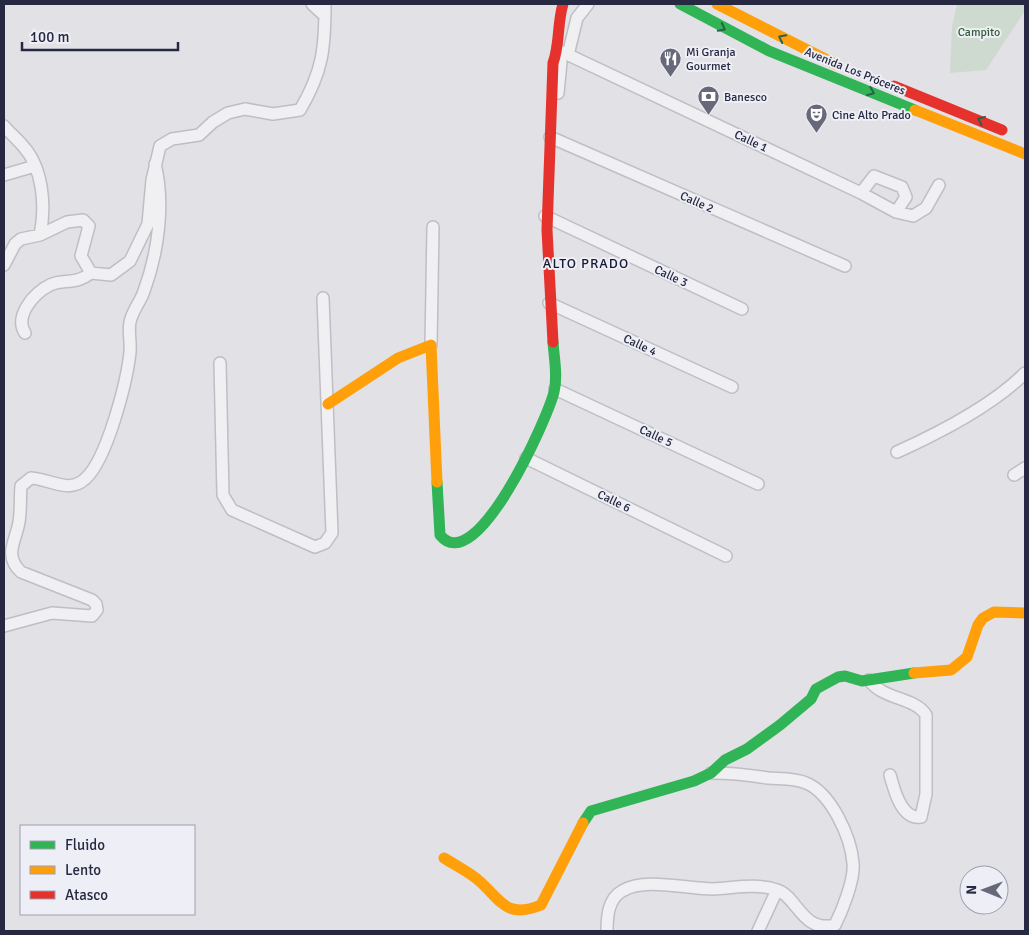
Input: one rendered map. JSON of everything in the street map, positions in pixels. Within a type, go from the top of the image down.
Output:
[{"type":"main road","points":[[328,404],[398,358],[431,345],[440,528],[444,540],[462,542],[479,532],[526,458],[546,419],[555,389],[548,303],[545,216],[552,112],[550,102],[554,63],[563,53],[558,22],[563,4]]},
{"type":"main road","name":"Avenida Los Próceres","points":[[680,4],[769,52],[1025,154]]},
{"type":"main road","name":"Avenida Los Próceres","points":[[717,4],[845,68]]},
{"type":"main road","name":"Avenida Los Próceres","points":[[881,81],[953,108],[1016,136]]},
{"type":"main road","points":[[444,858],[476,878],[505,907],[515,911],[527,911],[541,905],[574,838],[591,811],[694,781],[711,773],[725,760],[747,749],[780,725],[811,699],[816,689],[827,681],[845,676],[858,681],[907,673],[952,670],[967,658],[978,625],[983,618],[994,612],[1025,613]]},
{"type":"street","points":[[312,4],[325,16]]},
{"type":"street","points":[[25,333],[22,328],[21,318],[28,305],[51,285],[82,280],[91,273],[111,275],[130,261],[148,224],[157,151],[162,144],[172,139],[199,135],[213,122],[228,113],[245,109],[273,114],[300,110],[319,73],[323,57],[325,4]]},
{"type":"street","points":[[563,53],[577,18],[588,4]]},
{"type":"street","name":"Calle 1","points":[[563,53],[861,193],[896,212]]},
{"type":"street","points":[[4,126],[23,146],[35,166],[43,203],[40,235]]},
{"type":"street","name":"Calle 2","points":[[550,137],[845,266]]},
{"type":"street","points":[[4,626],[52,613],[92,616],[96,610],[96,604],[92,600],[21,572],[14,566],[11,546],[18,525],[21,486],[24,482],[32,478],[64,486],[81,482],[92,469],[111,431],[120,405],[130,355],[130,321],[144,290],[154,253],[160,194],[155,164]]},
{"type":"street","points":[[4,175],[35,166]]},
{"type":"street","points":[[861,193],[874,176],[902,187],[906,196],[896,212],[905,216],[913,216],[922,213],[940,185]]},
{"type":"street","name":"Calle 3","points":[[545,216],[742,309]]},
{"type":"street","points":[[4,265],[18,241],[40,235],[67,222],[83,220],[89,226],[81,256],[91,273]]},
{"type":"street","points":[[431,345],[432,227]]},
{"type":"street","points":[[220,363],[224,495],[232,510],[315,547],[325,543],[332,533],[324,298]]},
{"type":"street","name":"Calle 4","points":[[548,303],[732,387]]},
{"type":"street","points":[[897,452],[964,416],[1006,389],[1025,372]]},
{"type":"street","name":"Calle 5","points":[[555,389],[758,484]]},
{"type":"street","name":"Calle 6","points":[[526,458],[726,556]]},
{"type":"street","points":[[1014,475],[1025,468]]},
{"type":"street","points":[[869,680],[891,697],[919,707],[926,715],[926,794],[921,817],[912,817],[905,811],[890,775]]},
{"type":"street","points":[[607,931],[607,915],[613,899],[622,891],[636,886],[711,889],[759,887],[778,890],[784,893],[800,913],[808,919],[827,927],[835,925],[843,908],[854,864],[839,818],[831,804],[820,791],[804,781],[736,773],[711,773]]},
{"type":"street","points":[[758,931],[778,890]]},
{"type":"green space","name":"Campito","points":[[957,4],[1025,4],[1025,11],[986,70],[950,73],[952,27]]},
{"type":"traffic: fast","points":[[680,4],[769,51],[915,110]]},
{"type":"traffic: fast","points":[[437,482],[440,535],[455,543],[472,535],[490,516],[525,460],[539,431],[554,392],[556,380],[553,342]]},
{"type":"traffic: fast","points":[[583,823],[591,811],[694,781],[711,773],[725,760],[747,749],[780,725],[811,699],[816,689],[838,677],[845,676],[862,681],[914,673]]},
{"type":"traffic: slow","points":[[717,4],[835,64]]},
{"type":"traffic: slow","points":[[915,110],[1025,154]]},
{"type":"traffic: slow","points":[[328,404],[398,358],[431,345],[437,482]]},
{"type":"traffic: slow","points":[[914,673],[951,670],[967,657],[978,625],[983,618],[994,612],[1025,613]]},
{"type":"traffic: slow","points":[[444,858],[477,879],[504,905],[511,909],[529,909],[541,905],[583,823]]},
{"type":"traffic: jam","points":[[553,342],[547,230],[553,63],[557,49],[563,4]]},
{"type":"traffic: jam","points":[[894,86],[1002,130]]},
{"type":"place","name":"Mi Granja Gourmet","points":[[670,78]]},
{"type":"place","name":"Banesco","points":[[708,116]]},
{"type":"place","name":"Cine Alto Prado","points":[[816,134]]},
{"type":"district","name":"ALTO PRADO","points":[[586,263]]}]
